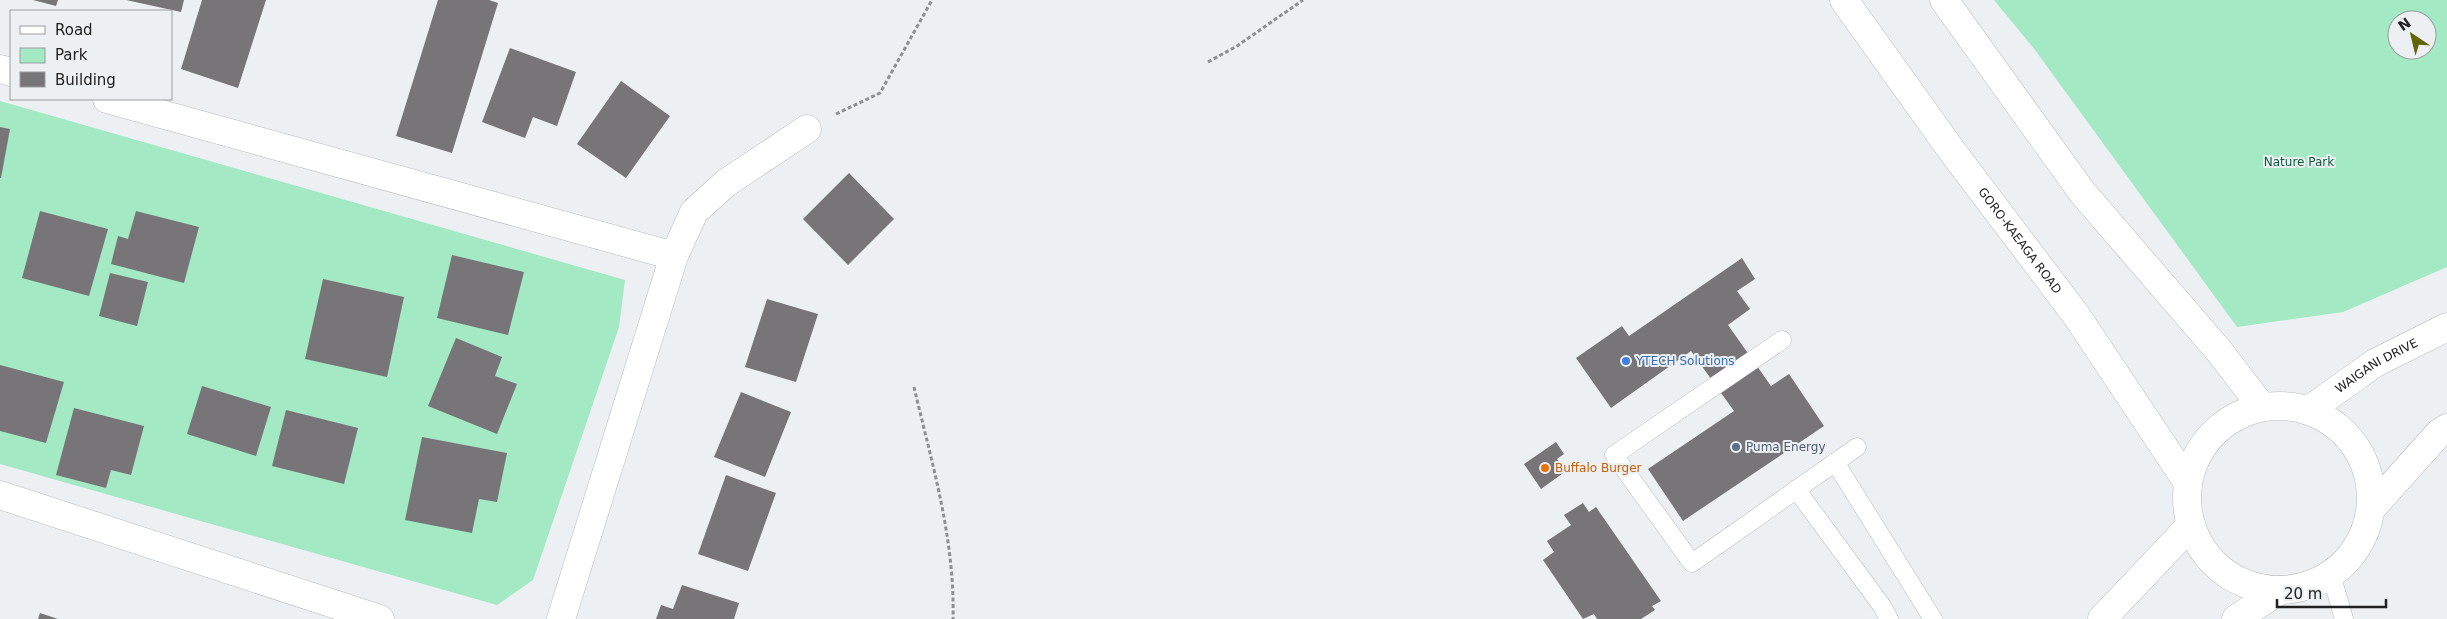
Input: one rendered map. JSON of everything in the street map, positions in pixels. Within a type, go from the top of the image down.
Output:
[{"type":"main road","name":"GORO-KAEAGA ROAD","points":[[1844,0],[1952,151],[2076,315],[2188,483]]},
{"type":"main road","points":[[1944,0],[2082,192],[2219,351],[2262,407]]},
{"type":"main road","points":[[111,100],[674,256]]},
{"type":"main road","points":[[561,619],[674,256],[694,212],[726,183],[807,129]]},
{"type":"main road","name":"WAIGANI DRIVE","points":[[2309,410],[2375,363],[2447,327]]},
{"type":"main road","points":[[2285,405],[2309,410],[2336,424],[2357,448],[2370,477],[2371,509],[2364,534],[2350,556],[2331,574],[2306,586],[2280,590],[2251,586],[2224,572],[2204,551],[2191,525],[2187,504],[2188,483],[2197,457],[2213,434],[2235,417],[2262,407],[2285,405]]},
{"type":"main road","points":[[2371,509],[2439,433],[2447,428]]},
{"type":"main road","points":[[0,495],[380,619]]},
{"type":"main road","points":[[2102,619],[2191,525]]},
{"type":"main road","points":[[2236,619],[2280,590]]},
{"type":"lane","points":[[1782,340],[1614,456],[1692,563],[1857,446]]},
{"type":"lane","points":[[1835,462],[1933,619]]},
{"type":"lane","points":[[1796,490],[1890,619]]},
{"type":"lane","points":[[2331,574],[2344,619]]},
{"type":"path","points":[[807,129],[880,93],[932,0]]},
{"type":"path","points":[[1208,62],[1237,46],[1303,0]]},
{"type":"path","points":[[914,387],[946,519],[954,596],[953,619]]},
{"type":"green space","name":"Nature Park","points":[[1994,0],[2447,0],[2447,267],[2343,312],[2237,327],[2035,50]]},
{"type":"green space","points":[[0,101],[625,280],[619,327],[533,580],[497,605],[0,464]]},
{"type":"building","points":[[33,0],[58,0],[56,6]]},
{"type":"building","points":[[126,0],[184,0],[181,12]]},
{"type":"building","points":[[202,0],[266,0],[238,88],[181,69]]},
{"type":"building","points":[[438,0],[489,0],[498,3],[452,153],[396,136]]},
{"type":"building","points":[[510,48],[576,72],[557,126],[533,117],[525,138],[482,122]]},
{"type":"building","points":[[621,81],[670,116],[626,178],[577,144]]},
{"type":"building","points":[[0,127],[10,129],[1,178],[0,178]]},
{"type":"building","points":[[849,173],[894,219],[848,265],[803,219]]},
{"type":"building","points":[[40,211],[108,229],[89,296],[22,278]]},
{"type":"building","points":[[136,211],[199,227],[184,283],[111,264],[118,236],[128,239]]},
{"type":"building","points":[[452,255],[524,272],[508,335],[437,318]]},
{"type":"building","points":[[1742,258],[1755,279],[1737,291],[1750,309],[1728,325],[1771,386],[1789,374],[1824,426],[1683,521],[1648,469],[1734,411],[1691,351],[1611,408],[1576,358],[1622,326],[1629,336]]},
{"type":"building","points":[[110,273],[148,282],[137,326],[99,316]]},
{"type":"building","points":[[323,279],[404,297],[387,377],[305,359]]},
{"type":"building","points":[[767,299],[818,314],[796,382],[745,367]]},
{"type":"building","points":[[456,338],[502,357],[495,376],[517,384],[497,434],[428,406]]},
{"type":"building","points":[[0,365],[64,382],[46,443],[0,431]]},
{"type":"building","points":[[202,386],[271,407],[256,456],[187,434]]},
{"type":"building","points":[[741,392],[791,412],[765,477],[714,457]]},
{"type":"building","points":[[74,408],[144,426],[131,475],[111,470],[106,488],[56,475]]},
{"type":"building","points":[[286,410],[358,428],[344,484],[272,466]]},
{"type":"building","points":[[422,437],[507,453],[497,502],[479,499],[472,533],[405,520]]},
{"type":"building","name":"Buffalo Burger","points":[[1556,442],[1564,454],[1557,459],[1566,471],[1541,489],[1524,464]]},
{"type":"building","points":[[726,475],[776,493],[748,571],[698,554]]},
{"type":"building","points":[[1583,503],[1589,512],[1596,507],[1661,601],[1652,606],[1655,610],[1641,619],[1597,619],[1594,614],[1583,619],[1543,560],[1554,552],[1547,541],[1571,525],[1564,515]]},
{"type":"building","points":[[682,585],[739,603],[734,619],[656,619],[661,605],[673,609]]},
{"type":"building","points":[[40,613],[58,619],[38,619]]},
{"type":"place","name":"YTECH Solutions","points":[[1626,361]]},
{"type":"place","name":"Puma Energy","points":[[1736,447]]},
{"type":"place","name":"Buffalo Burger","points":[[1545,468]]}]
